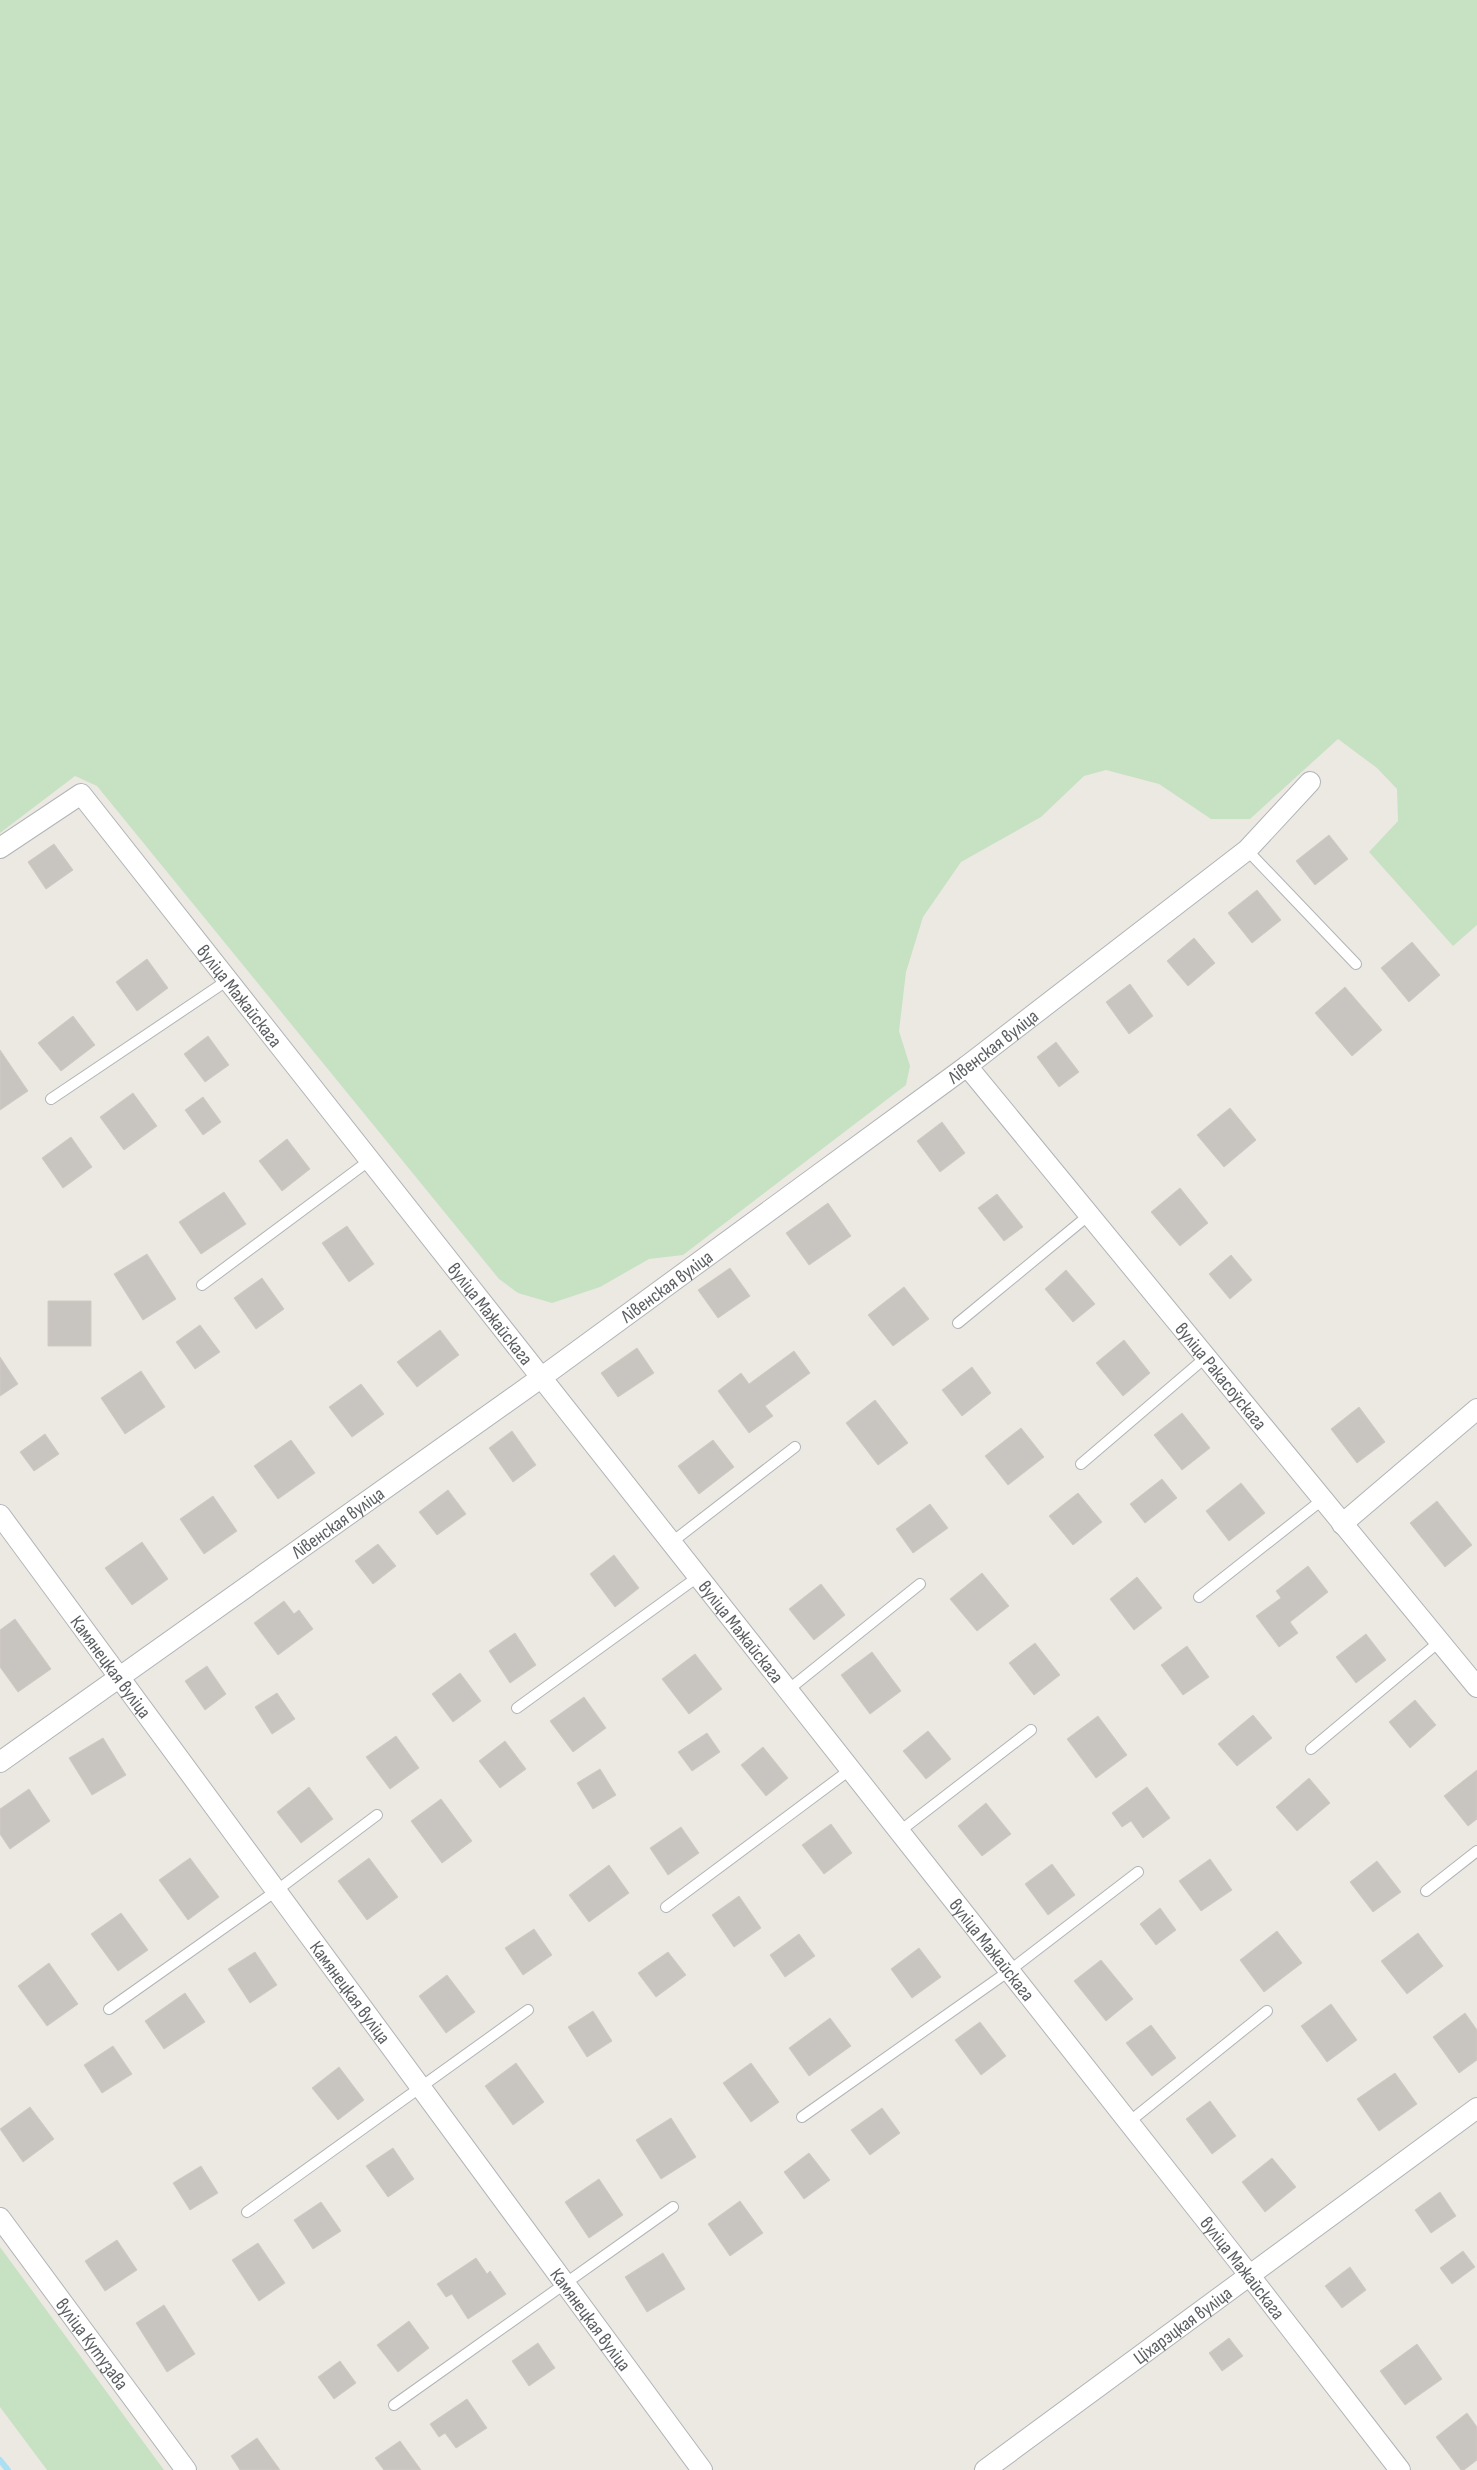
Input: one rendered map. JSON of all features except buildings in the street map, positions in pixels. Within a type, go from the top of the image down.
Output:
[{"type":"street","name":"Лівенская вуліца","points":[[0,1762],[542,1377],[967,1066],[1187,894],[1247,850],[1310,782]]},
{"type":"street","name":"вуліца Мажайскага","points":[[0,848],[81,794],[900,1831],[1400,2470]]},
{"type":"street","name":"вуліца Ракасоўскага","points":[[967,1066],[1477,1688]]},
{"type":"street","points":[[1342,1524],[1477,1409]]},
{"type":"street","name":"Камянецкая вуліца","points":[[0,1515],[702,2470]]},
{"type":"street","name":"Ціхарэцкая вуліца","points":[[985,2470],[1477,2108]]},
{"type":"street","name":"вуліца Кутузава","points":[[0,2218],[186,2470]]},
{"type":"lane","points":[[1247,850],[1356,964]]},
{"type":"lane","points":[[51,1099],[228,980]]},
{"type":"lane","points":[[202,1285],[370,1160]]},
{"type":"lane","points":[[958,1322],[1089,1215]]},
{"type":"lane","points":[[1081,1464],[1205,1358]]},
{"type":"lane","points":[[672,1542],[795,1447]]},
{"type":"lane","points":[[1199,1597],[1322,1500]]},
{"type":"lane","points":[[517,1708],[699,1576]]},
{"type":"lane","points":[[788,1690],[920,1584]]},
{"type":"lane","points":[[1311,1749],[1439,1642]]},
{"type":"lane","points":[[900,1831],[1031,1730]]},
{"type":"lane","points":[[666,1907],[851,1769]]},
{"type":"lane","points":[[109,2009],[276,1890],[377,1815]]},
{"type":"lane","points":[[1426,1890],[1477,1851]]},
{"type":"lane","points":[[802,2117],[1009,1971],[1138,1872]]},
{"type":"lane","points":[[247,2212],[528,2010]]},
{"type":"lane","points":[[1129,2122],[1267,2011]]},
{"type":"lane","points":[[394,2405],[673,2207]]},
{"type":"green space","points":[[0,0],[1477,0],[1477,925],[1453,946],[1369,852],[1398,821],[1397,789],[1377,768],[1338,739],[1250,819],[1211,819],[1159,784],[1106,770],[1084,776],[1041,817],[961,862],[923,917],[906,972],[899,1031],[910,1066],[906,1085],[683,1255],[649,1259],[600,1287],[552,1303],[518,1293],[499,1279],[97,786],[75,776],[0,833]]},
{"type":"green space","points":[[0,2247],[164,2470],[47,2470],[0,2407]]},
{"type":"waterway","points":[[0,2460],[8,2470]]}]
